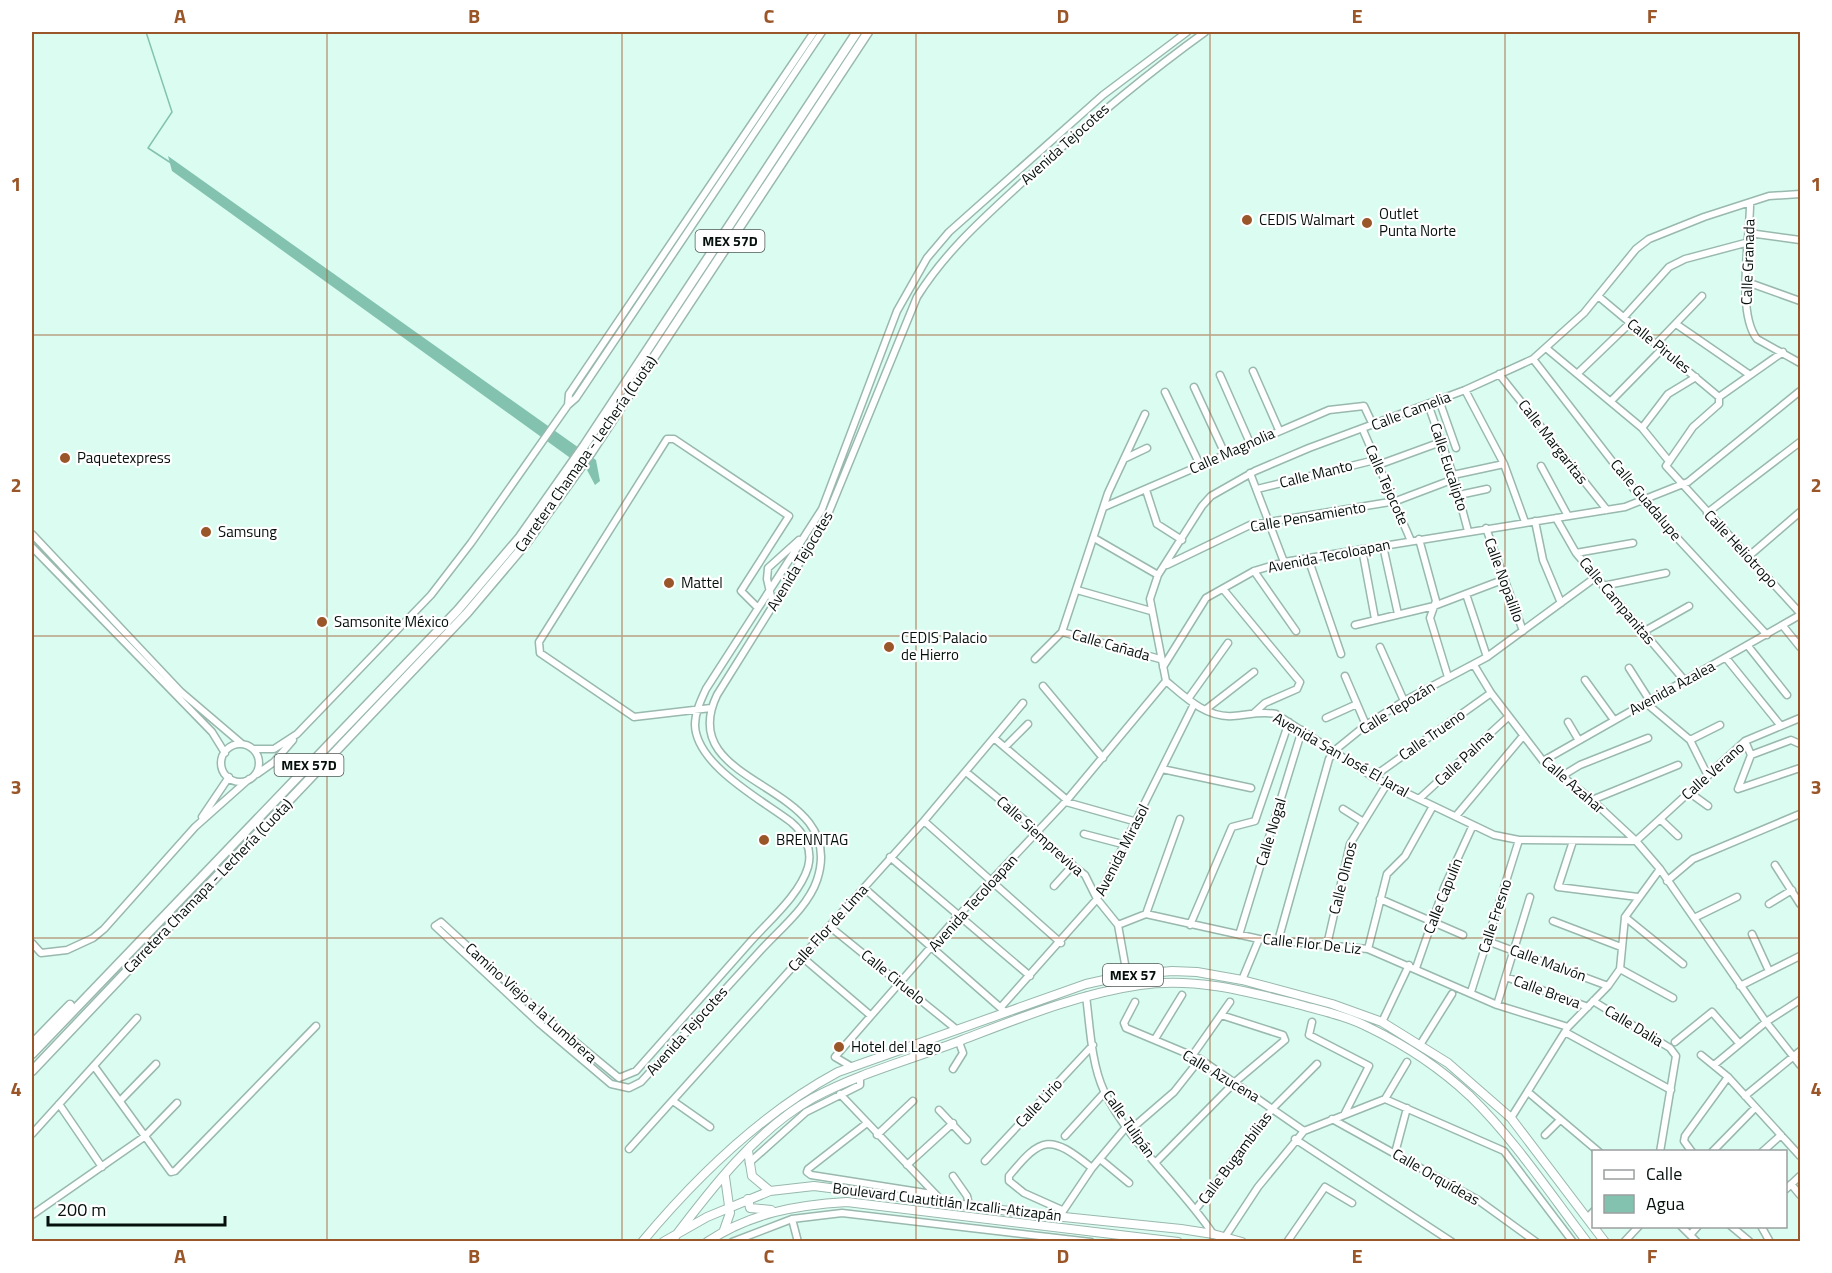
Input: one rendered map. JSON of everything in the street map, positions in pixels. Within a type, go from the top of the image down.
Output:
[{"type":"highway","name":"Carretera Chamapa - Lechería (Cuota)","points":[[32,1071],[467,614],[527,542],[579,470],[588,449],[857,32]]},
{"type":"highway","name":"Carretera Chamapa - Lechería (Cuota)","points":[[32,1054],[458,610],[520,537],[571,464],[588,449],[868,32]]},
{"type":"highway","points":[[32,1044],[75,1000],[97,986]]},
{"type":"main road","name":"MEX 57","points":[[642,1242],[678,1198],[760,1124],[806,1089],[838,1072],[956,1029],[1002,1009],[1086,984],[1126,975],[1181,971],[1242,980],[1332,1004],[1382,1022],[1420,1044],[1448,1063],[1511,1118],[1592,1226]]},
{"type":"main road","name":"MEX 57","points":[[673,1238],[748,1151],[795,1109],[832,1089],[1086,996],[1141,985],[1189,983],[1235,988],[1347,1018],[1390,1038],[1468,1094],[1512,1143],[1587,1242]]},
{"type":"main road","points":[[748,1151],[752,1176],[770,1191]]},
{"type":"main road","points":[[724,1230],[730,1207],[725,1177]]},
{"type":"main road","name":"Boulevard Cuautitlán Izcalli-Atizapán","points":[[663,1242],[748,1199],[770,1191],[814,1186],[1061,1213],[1213,1234],[1242,1242]]},
{"type":"main road","points":[[748,1199],[750,1208],[774,1211]]},
{"type":"main road","name":"Boulevard Cuautitlán Izcalli-Atizapán","points":[[707,1242],[724,1230],[774,1211],[810,1204],[879,1204],[1178,1242]]},
{"type":"main road","name":"MEX 57","points":[[1594,1228],[1602,1241]]},
{"type":"street","points":[[568,405],[569,394],[814,32]]},
{"type":"street","points":[[32,943],[41,953],[54,953],[93,938],[195,827],[251,778],[274,762],[297,734],[431,595],[542,445],[568,405],[576,398],[822,32]]},
{"type":"street","name":"Avenida Tejocotes","points":[[624,1077],[636,1071],[776,913],[801,883],[809,861],[807,841],[801,831],[706,756],[695,727],[698,709],[706,689],[822,509],[897,311],[927,258],[949,232],[1103,95],[1187,32]]},
{"type":"street","name":"Avenida Tejocotes","points":[[621,1088],[640,1083],[812,892],[821,866],[817,839],[798,810],[725,758],[713,744],[708,726],[711,708],[835,501],[916,297],[936,266],[961,238],[1108,105],[1205,32]]},
{"type":"street","name":"Calle Camelia","points":[[1162,667],[1150,599],[1158,575],[1202,506],[1211,496],[1250,474],[1309,448],[1363,430],[1465,390],[1533,359],[1598,296],[1636,249],[1649,239],[1704,217],[1769,196],[1800,194]]},
{"type":"street","name":"Calle Granada","points":[[1750,204],[1744,302],[1755,337],[1800,363]]},
{"type":"street","points":[[1749,232],[1800,240]]},
{"type":"street","points":[[1624,317],[1669,267],[1685,259],[1749,242]]},
{"type":"street","points":[[1747,282],[1800,301]]},
{"type":"street","name":"Calle Pirules","points":[[1598,296],[1719,397]]},
{"type":"street","points":[[1656,344],[1702,296]]},
{"type":"street","points":[[1577,374],[1630,323]]},
{"type":"street","points":[[1676,324],[1750,375]]},
{"type":"street","points":[[1546,348],[1642,428],[1668,460],[1693,427],[1719,404],[1719,397],[1783,352]]},
{"type":"street","points":[[1611,401],[1662,349]]},
{"type":"street","name":"Calle Guadalupe","points":[[1533,359],[1643,501],[1767,635]]},
{"type":"street","points":[[1253,371],[1279,430]]},
{"type":"street","name":"Calle Margaritas","points":[[1499,374],[1607,510]]},
{"type":"street","points":[[1220,375],[1250,443]]},
{"type":"street","points":[[1642,428],[1668,394],[1696,377]]},
{"type":"street","points":[[1194,387],[1225,454]]},
{"type":"street","points":[[1465,390],[1504,464],[1525,522]]},
{"type":"street","name":"Avenida Tecoloapan","points":[[1162,667],[1206,598],[1254,571],[1284,562],[1607,510],[1643,501],[1682,485],[1800,391]]},
{"type":"street","points":[[1165,392],[1200,465]]},
{"type":"street","points":[[1439,400],[1456,448]]},
{"type":"street","name":"Calle Eucalipto","points":[[1428,404],[1454,477],[1468,531]]},
{"type":"street","name":"Calle Magnolia","points":[[1104,507],[1279,430],[1329,411],[1364,406]]},
{"type":"street","name":"Calle Tejocote","points":[[1364,406],[1373,425]]},
{"type":"street","points":[[1035,659],[1062,632],[1104,507],[1145,414]]},
{"type":"street","name":"Calle Tejocote","points":[[1363,430],[1376,463],[1396,501],[1411,541]]},
{"type":"street","points":[[711,708],[634,717],[540,652],[539,648],[546,632],[667,439],[674,439],[789,516],[741,591],[758,608]]},
{"type":"street","name":"Calle Manto","points":[[1257,489],[1376,463],[1441,442]]},
{"type":"street","points":[[1707,513],[1800,442]]},
{"type":"street","points":[[1126,458],[1147,448]]},
{"type":"street","name":"Calle Heliotropo","points":[[1668,460],[1667,467],[1682,485],[1800,614]]},
{"type":"street","name":"Calle Pensamiento","points":[[1166,565],[1250,525],[1396,501],[1454,477],[1504,464]]},
{"type":"street","points":[[1541,466],[1568,516]]},
{"type":"street","points":[[1250,474],[1284,562]]},
{"type":"street","points":[[1459,495],[1487,489]]},
{"type":"street","points":[[1146,490],[1157,524],[1182,540]]},
{"type":"street","points":[[1749,556],[1800,512]]},
{"type":"street","name":"Calle Campanitas","points":[[1556,518],[1576,553],[1685,681]]},
{"type":"street","points":[[1535,521],[1543,560],[1561,603]]},
{"type":"street","name":"Calle Nopalillo","points":[[1486,528],[1523,631]]},
{"type":"street","points":[[32,534],[181,692],[242,744],[254,750],[274,749],[297,734]]},
{"type":"street","points":[[774,605],[767,579],[768,568],[804,536]]},
{"type":"street","points":[[1094,538],[1158,575]]},
{"type":"street","name":"Calle Tejocote","points":[[1419,539],[1436,601],[1430,618],[1449,677]]},
{"type":"street","points":[[1576,553],[1633,543]]},
{"type":"street","points":[[1383,546],[1398,614]]},
{"type":"street","points":[[32,547],[212,732],[225,753]]},
{"type":"street","points":[[1362,549],[1375,619]]},
{"type":"street","points":[[1308,558],[1341,654]]},
{"type":"street","points":[[1254,571],[1296,631]]},
{"type":"street","points":[[1604,586],[1666,573]]},
{"type":"street","name":"Calle Tepozán","points":[[1334,751],[1366,725],[1404,700],[1487,657],[1596,578]]},
{"type":"street","points":[[1355,625],[1434,606],[1504,579]]},
{"type":"street","points":[[1223,589],[1300,682],[1297,689],[1265,703],[1254,712]]},
{"type":"street","points":[[1077,590],[1151,611]]},
{"type":"street","points":[[1466,594],[1487,657]]},
{"type":"street","points":[[1643,633],[1689,606]]},
{"type":"street","name":"Avenida Azalea","points":[[1543,761],[1578,739],[1748,646],[1800,614]]},
{"type":"street","points":[[1782,626],[1800,647]]},
{"type":"street","name":"Calle Cañada","points":[[1062,632],[1160,659]]},
{"type":"street","points":[[1188,699],[1228,643]]},
{"type":"street","points":[[1748,646],[1787,695]]},
{"type":"street","points":[[1380,647],[1404,700]]},
{"type":"street","points":[[1726,658],[1781,726]]},
{"type":"street","name":"Calle Azahar","points":[[1474,665],[1508,717],[1543,761],[1592,800],[1636,841]]},
{"type":"street","points":[[1162,667],[1166,681]]},
{"type":"street","points":[[1629,668],[1648,702],[1690,740],[1708,776]]},
{"type":"street","points":[[1205,710],[1254,672]]},
{"type":"street","points":[[1346,676],[1366,725]]},
{"type":"street","points":[[1585,680],[1614,720]]},
{"type":"street","name":"Avenida Tecoloapan","points":[[835,1057],[870,1015],[932,950],[958,916],[1066,801],[1166,681]]},
{"type":"street","name":"Avenida San José El Jaral","points":[[1166,681],[1194,704],[1221,716],[1254,712],[1276,714],[1373,777],[1494,835],[1519,840],[1636,841]]},
{"type":"street","points":[[1043,686],[1103,758]]},
{"type":"street","name":"Calle Trueno","points":[[1373,777],[1491,693]]},
{"type":"street","name":"Calle Flor de Lima","points":[[629,1149],[924,821],[1023,703]]},
{"type":"street","name":"Avenida Mirasol","points":[[1002,1009],[1097,899],[1126,845],[1194,704]]},
{"type":"street","points":[[1326,718],[1357,704]]},
{"type":"street","name":"Calle Palma","points":[[1419,800],[1508,717]]},
{"type":"street","name":"Calle Verano","points":[[1636,841],[1745,741],[1800,717]]},
{"type":"street","points":[[1190,925],[1232,827],[1255,821],[1289,722]]},
{"type":"street","points":[[1568,722],[1578,739]]},
{"type":"street","points":[[1005,747],[1028,724]]},
{"type":"street","points":[[1690,740],[1720,725]]},
{"type":"street","name":"Calle Nogal","points":[[1239,935],[1302,730]]},
{"type":"street","points":[[1456,816],[1523,735]]},
{"type":"street","points":[[1562,776],[1580,765],[1648,738]]},
{"type":"street","points":[[995,739],[1066,801],[1137,822]]},
{"type":"street","points":[[1751,755],[1794,740],[1800,744]]},
{"type":"street","points":[[1745,741],[1751,755],[1738,789],[1800,768]]},
{"type":"street","points":[[242,744],[232,746],[225,753],[222,767],[229,777],[239,781],[251,778],[259,766],[254,750]]},
{"type":"street","points":[[1278,941],[1329,759],[1334,751]]},
{"type":"street","points":[[1592,800],[1678,765]]},
{"type":"street","points":[[1162,769],[1251,788]]},
{"type":"street","name":"Calle Siempreviva","points":[[966,772],[1038,831],[1043,842],[1085,875],[1097,899],[1118,925],[1126,975]]},
{"type":"street","points":[[195,827],[229,777]]},
{"type":"street","name":"Calle Olmos","points":[[1327,945],[1350,844],[1362,821],[1387,784]]},
{"type":"street","points":[[1690,793],[1708,806]]},
{"type":"street","points":[[1368,949],[1387,874],[1405,855],[1433,806]]},
{"type":"street","points":[[1343,809],[1362,821]]},
{"type":"street","points":[[1667,880],[1693,859],[1800,814]]},
{"type":"street","points":[[1118,925],[1146,914],[1180,819]]},
{"type":"street","points":[[1660,819],[1678,836]]},
{"type":"street","points":[[924,821],[1061,943]]},
{"type":"street","name":"Calle Capulín","points":[[1416,968],[1443,888],[1473,825]]},
{"type":"street","points":[[1084,834],[1126,845]]},
{"type":"street","name":"Calle Fresno","points":[[1471,992],[1519,840]]},
{"type":"street","points":[[1573,841],[1558,886],[1638,897]]},
{"type":"street","points":[[1636,841],[1667,880],[1766,1022],[1800,1065]]},
{"type":"street","points":[[890,857],[1030,976]]},
{"type":"street","points":[[1054,886],[1073,865]]},
{"type":"street","points":[[1775,865],[1800,904]]},
{"type":"street","points":[[1511,1118],[1567,1029],[1608,986],[1620,969],[1625,917],[1659,869]]},
{"type":"street","points":[[864,888],[1002,1009],[1008,1023]]},
{"type":"street","points":[[1769,904],[1792,890]]},
{"type":"street","points":[[1497,1005],[1530,897]]},
{"type":"street","points":[[1694,918],[1737,897]]},
{"type":"street","points":[[1380,899],[1463,935]]},
{"type":"street","name":"Calle Flor De Liz","points":[[1146,914],[1259,939],[1368,949],[1497,1005],[1567,1029],[1671,1090]]},
{"type":"street","points":[[1625,917],[1683,964]]},
{"type":"street","points":[[1553,921],[1621,947]]},
{"type":"street","name":"Camino Viejo a la Lumbrera","points":[[621,1088],[611,1084],[545,1029],[435,926],[439,922],[614,1077],[624,1077]]},
{"type":"street","name":"Calle Ciruelo","points":[[829,926],[956,1029]]},
{"type":"street","points":[[1752,934],[1769,971]]},
{"type":"street","points":[[1242,980],[1259,939]]},
{"type":"street","name":"Calle Malvón","points":[[1487,941],[1608,986]]},
{"type":"street","points":[[1740,986],[1800,956]]},
{"type":"street","points":[[802,957],[870,1015]]},
{"type":"street","points":[[1382,1022],[1409,965]]},
{"type":"street","points":[[1620,969],[1673,998]]},
{"type":"street","name":"Calle Breva","points":[[1506,977],[1588,1007]]},
{"type":"street","points":[[1420,1044],[1452,994]]},
{"type":"street","points":[[1155,1040],[1182,995]]},
{"type":"street","name":"Calle Tulipán","points":[[1086,996],[1093,1045],[1104,1092],[1129,1128],[1196,1209],[1213,1234]]},
{"type":"street","points":[[1714,1065],[1766,1022],[1800,1000]]},
{"type":"street","name":"Calle Dalia","points":[[1593,1001],[1674,1052],[1676,1056],[1671,1090]]},
{"type":"street","name":"Calle Azucena","points":[[1135,1002],[1124,1026],[1200,1059],[1304,1131]]},
{"type":"street","points":[[1192,1056],[1230,1002]]},
{"type":"street","points":[[1676,1042],[1712,1012],[1739,1043]]},
{"type":"street","points":[[1156,1162],[1235,1082],[1285,1040],[1286,1037],[1221,1015]]},
{"type":"street","points":[[32,1134],[137,1018]]},
{"type":"street","points":[[1312,1022],[1309,1035],[1369,1066],[1344,1113]]},
{"type":"street","points":[[94,1066],[166,1169],[171,1172],[175,1171],[316,1026]]},
{"type":"street","points":[[953,1069],[963,1053],[959,1041]]},
{"type":"street","name":"Calle Lirio","points":[[985,1161],[1093,1045]]},
{"type":"street","points":[[1745,1096],[1800,1051]]},
{"type":"street","points":[[1701,1055],[1728,1077],[1800,1156]]},
{"type":"street","points":[[835,1057],[852,1067]]},
{"type":"street","points":[[835,1057],[838,1072]]},
{"type":"street","points":[[1092,1168],[1069,1149],[1044,1144],[1030,1150],[1009,1176],[1009,1181],[1024,1193],[1061,1213],[1100,1158],[1129,1128],[1174,1092],[1200,1059]]},
{"type":"street","points":[[1225,1236],[1304,1131],[1344,1113],[1385,1099],[1407,1062]]},
{"type":"street","points":[[120,1101],[156,1064]]},
{"type":"street","name":"Calle Bugambilias","points":[[1196,1209],[1273,1108],[1317,1064]]},
{"type":"street","points":[[1691,1150],[1684,1141],[1728,1077]]},
{"type":"street","points":[[749,1163],[806,1112],[860,1085],[860,1078]]},
{"type":"street","points":[[1660,1150],[1671,1090]]},
{"type":"street","points":[[1065,1136],[1104,1092]]},
{"type":"street","points":[[1528,1092],[1597,1150]]},
{"type":"street","points":[[840,1094],[907,1166],[931,1197]]},
{"type":"street","points":[[1385,1099],[1504,1151],[1573,1242]]},
{"type":"street","points":[[673,1101],[710,1127]]},
{"type":"street","points":[[877,1135],[913,1101]]},
{"type":"street","points":[[32,1215],[144,1137],[177,1103]]},
{"type":"street","points":[[59,1104],[102,1167]]},
{"type":"street","points":[[1395,1153],[1407,1108]]},
{"type":"street","points":[[1714,1150],[1755,1108]]},
{"type":"street","points":[[939,1110],[968,1140]]},
{"type":"street","name":"Calle Orquídeas","points":[[1332,1119],[1478,1200],[1536,1242]]},
{"type":"street","points":[[1545,1135],[1560,1120]]},
{"type":"street","points":[[867,1124],[807,1172],[931,1197]]},
{"type":"street","points":[[907,1166],[951,1125]]},
{"type":"street","points":[[1764,1150],[1781,1135]]},
{"type":"street","points":[[1295,1140],[1452,1242]]},
{"type":"street","points":[[1504,1151],[1512,1143]]},
{"type":"street","points":[[1100,1158],[1129,1183]]},
{"type":"street","points":[[953,1176],[967,1196],[969,1204]]},
{"type":"street","points":[[1787,1187],[1800,1176]]},
{"type":"street","points":[[1791,1184],[1800,1196]]},
{"type":"street","points":[[1287,1242],[1325,1187],[1352,1203]]},
{"type":"street","points":[[1587,1218],[1592,1211]]},
{"type":"street","name":"Boulevard Cuautitlán Izcalli-Atizapán","points":[[732,1242],[792,1220],[842,1213],[1091,1242]]},
{"type":"street","points":[[792,1220],[798,1242]]},
{"type":"street","points":[[1624,1242],[1638,1228]]},
{"type":"street","points":[[1682,1228],[1697,1242]]},
{"type":"street","points":[[1690,1235],[1697,1228]]},
{"type":"street","points":[[1732,1228],[1749,1241]]},
{"type":"street","points":[[1762,1228],[1770,1242]]},
{"type":"water","points":[[168,156],[596,460],[600,481],[595,485],[587,470],[172,171]]},
{"type":"waterway","points":[[146,32],[172,112],[148,148],[171,163]]},
{"type":"place","name":"CEDIS Walmart","points":[[1247,220]]},
{"type":"place","name":"Outlet Punta Norte","points":[[1367,223]]},
{"type":"place","name":"Paquetexpress","points":[[65,458]]},
{"type":"place","name":"Samsung","points":[[206,532]]},
{"type":"place","name":"Mattel","points":[[669,583]]},
{"type":"place","name":"Samsonite México","points":[[322,622]]},
{"type":"place","name":"CEDIS Palacio de Hierro","points":[[889,647]]},
{"type":"place","name":"BRENNTAG","points":[[764,840]]},
{"type":"place","name":"Hotel del Lago","points":[[839,1047]]}]
